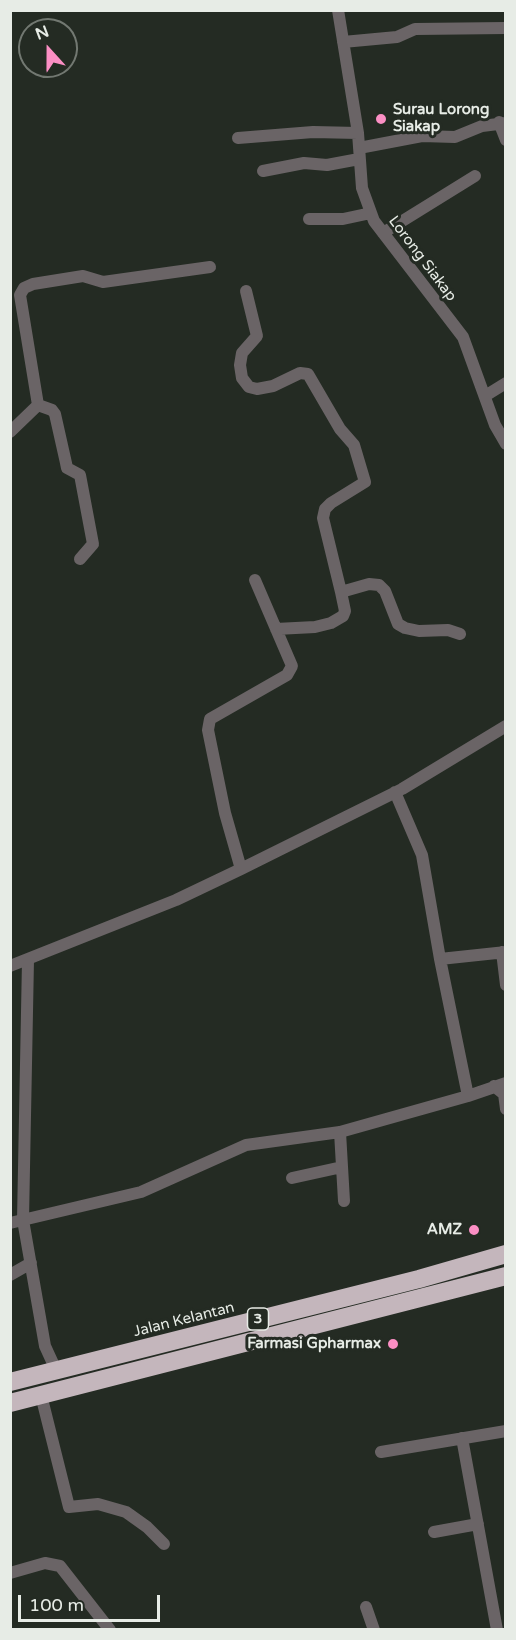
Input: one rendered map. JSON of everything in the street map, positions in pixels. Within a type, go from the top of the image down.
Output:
[{"type":"highway","name":"Jalan Kelantan","points":[[10,1382],[418,1279],[506,1254]]},
{"type":"highway","name":"3","points":[[10,1403],[506,1276]]},
{"type":"street","name":"Lorong Siakap","points":[[338,10],[358,134],[362,188],[371,213],[383,233],[463,337],[495,425],[506,444]]},
{"type":"street","points":[[343,42],[397,37],[415,29],[506,28]]},
{"type":"street","points":[[263,171],[304,163],[327,165],[359,153],[422,136],[455,137],[502,123],[506,140]]},
{"type":"street","points":[[238,138],[313,132],[358,134]]},
{"type":"street","points":[[383,233],[475,176]]},
{"type":"street","points":[[309,219],[343,219],[371,213]]},
{"type":"street","points":[[38,405],[16,294],[33,284],[83,276],[103,282],[210,267]]},
{"type":"street","points":[[246,291],[257,336],[242,353],[240,364],[242,378],[249,387],[257,389],[273,386],[300,373],[308,374],[340,429],[354,445],[361,463],[364,486],[331,502],[325,509],[323,518],[345,611],[343,616],[331,623],[276,629]]},
{"type":"street","points":[[485,396],[506,383]]},
{"type":"street","points":[[10,432],[38,405]]},
{"type":"street","points":[[38,405],[52,410],[55,414],[67,468],[80,475],[93,544],[80,559]]},
{"type":"street","points":[[241,869],[225,813],[208,730],[210,719],[232,709],[291,670],[292,666],[255,580]]},
{"type":"street","points":[[341,592],[369,584],[380,585],[386,591],[398,624],[419,632],[448,630],[460,634]]},
{"type":"street","points":[[10,966],[176,900],[241,869],[396,792],[506,726]]},
{"type":"street","points":[[396,792],[422,855],[468,1096]]},
{"type":"street","points":[[440,958],[504,952],[506,985]]},
{"type":"street","points":[[28,960],[17,1221],[30,1263],[45,1346],[56,1370]]},
{"type":"street","points":[[17,1221],[141,1192],[246,1145],[339,1132],[468,1096],[500,1084],[506,1109]]},
{"type":"street","points":[[339,1132],[344,1201]]},
{"type":"street","points":[[292,1178],[342,1167]]},
{"type":"street","points":[[10,1275],[30,1263]]},
{"type":"street","points":[[41,1395],[69,1507],[98,1504],[126,1512],[147,1527],[164,1544]]},
{"type":"street","points":[[381,1452],[506,1431]]},
{"type":"street","points":[[462,1438],[497,1629]]},
{"type":"street","points":[[434,1532],[478,1524]]},
{"type":"street","points":[[10,1573],[45,1563],[60,1566],[110,1629]]},
{"type":"street","points":[[366,1607],[374,1629]]},
{"type":"place","name":"Surau Lorong Siakap","points":[[381,119]]},
{"type":"place","name":"AMZ","points":[[474,1230]]},
{"type":"place","name":"Farmasi Gpharmax","points":[[393,1344]]}]
